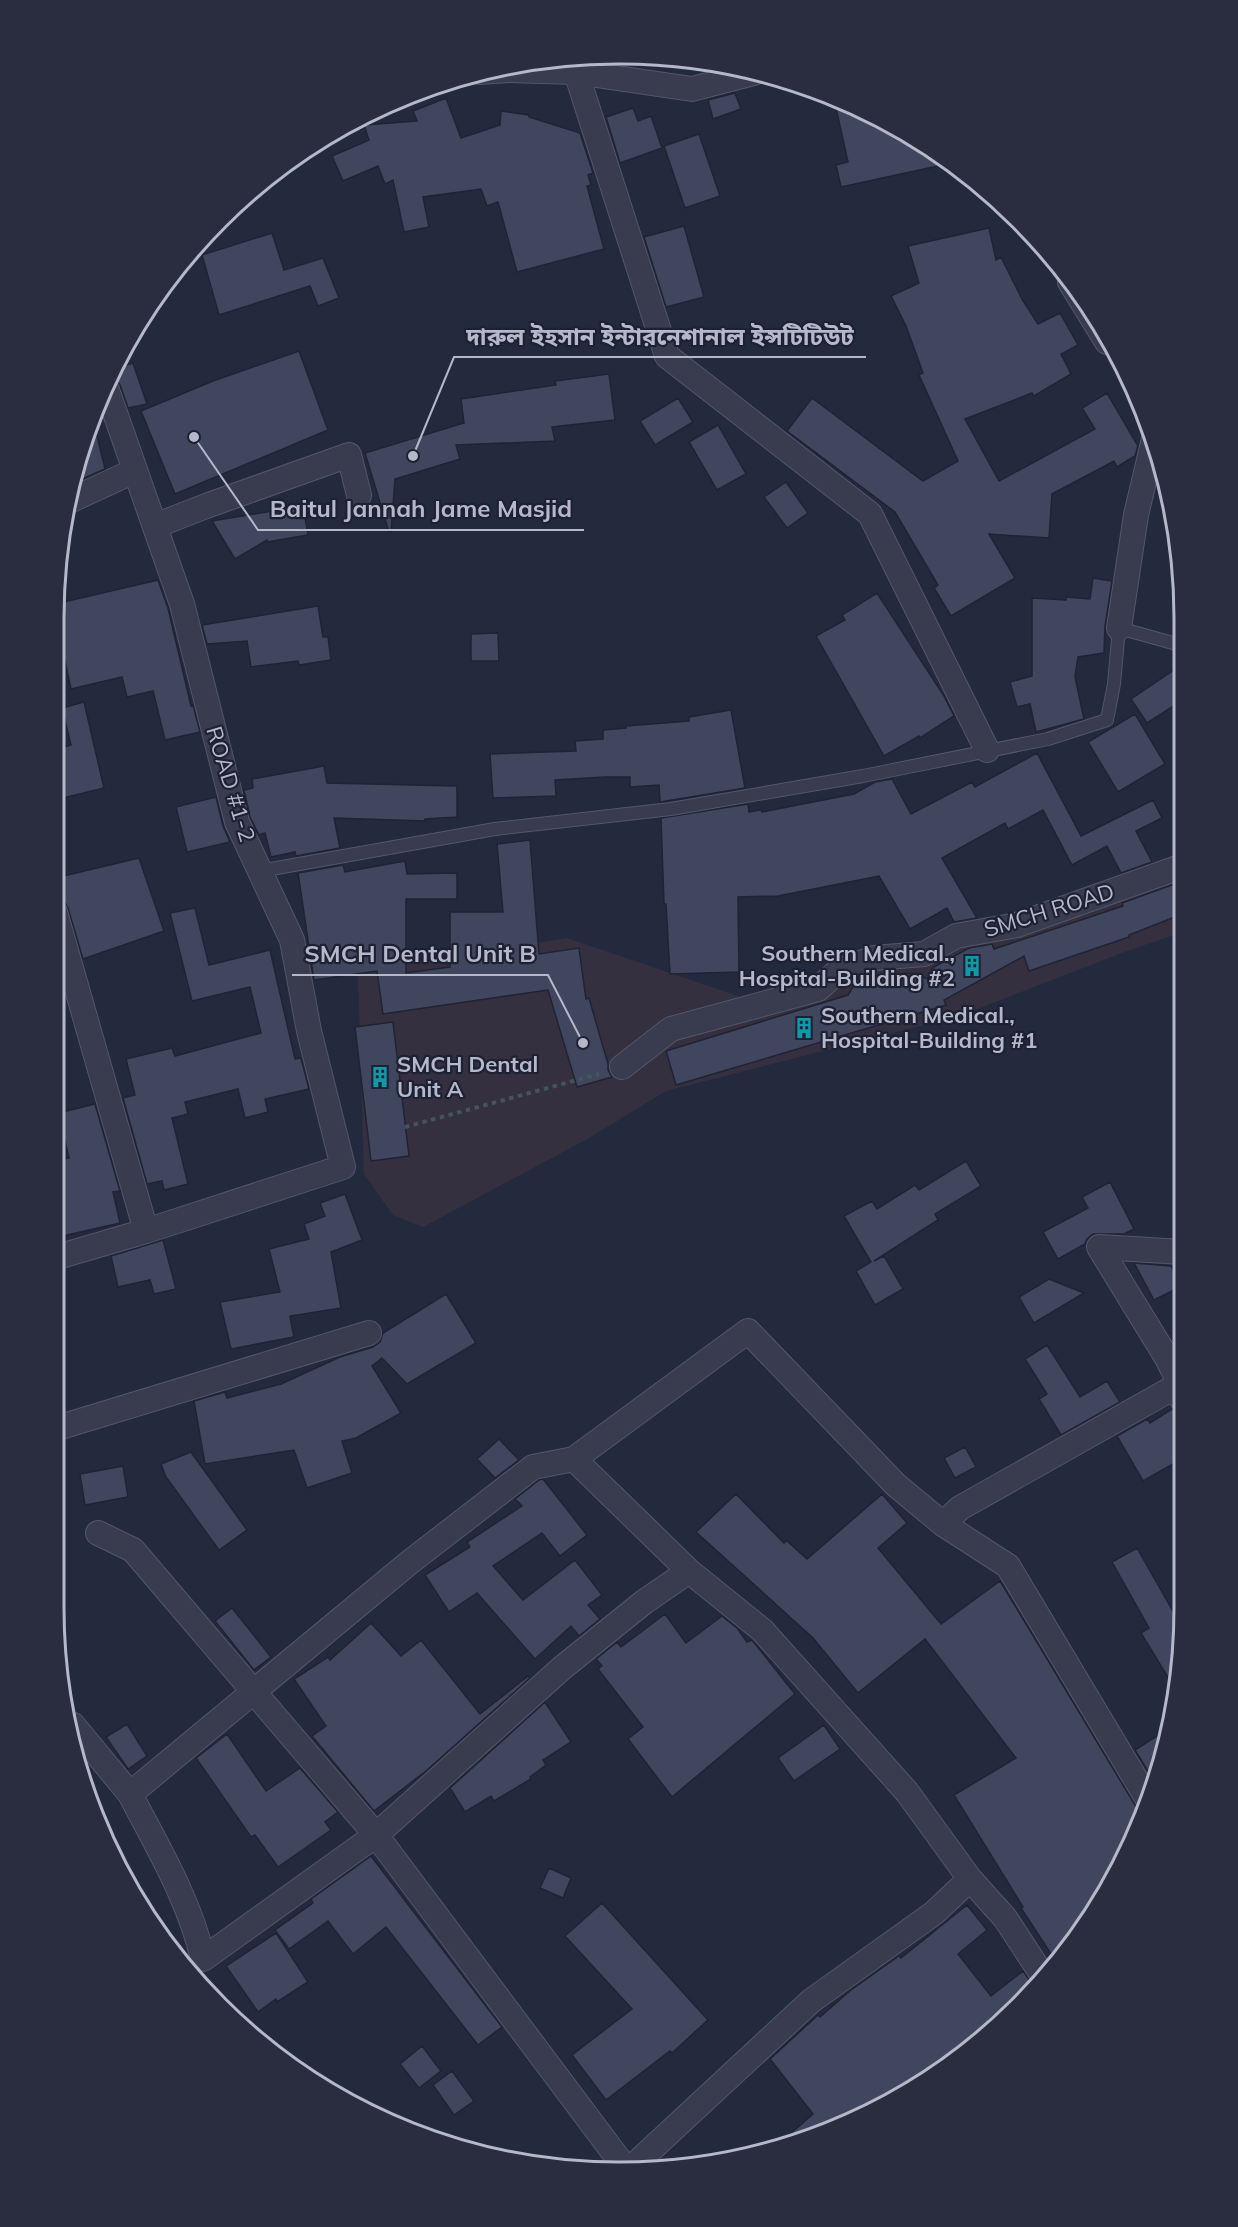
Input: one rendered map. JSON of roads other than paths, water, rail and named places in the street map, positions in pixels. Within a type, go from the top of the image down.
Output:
[{"type":"street","points":[[536,71],[576,72],[692,89],[737,77]]},
{"type":"street","points":[[576,72],[667,356],[870,514],[987,750]]},
{"type":"street","name":"ROAD #1-2","points":[[111,399],[182,604],[237,822],[292,940],[309,1031],[344,1167],[146,1231]]},
{"type":"street","points":[[155,526],[348,456],[359,495]]},
{"type":"street","points":[[1119,628],[1136,515],[1150,458]]},
{"type":"street","points":[[78,497],[134,471]]},
{"type":"street","name":"SMCH ROAD","points":[[622,1067],[671,1029],[818,989],[837,972],[874,958],[924,954],[956,936],[1017,925],[1174,869]]},
{"type":"street","points":[[64,944],[146,1231],[64,1255]]},
{"type":"street","points":[[1174,1252],[1099,1247],[1167,1358],[1174,1376]]},
{"type":"street","points":[[130,1794],[410,1563],[534,1467],[573,1459],[748,1331],[896,1485],[943,1524],[1008,1566],[1142,1790]]},
{"type":"street","points":[[64,1426],[369,1333]]},
{"type":"street","points":[[943,1524],[960,1508],[1174,1397]]},
{"type":"street","points":[[573,1459],[689,1571],[762,1630],[907,1792],[970,1879],[1005,1918],[1039,1970]]},
{"type":"street","points":[[98,1533],[133,1550],[376,1835],[621,2162]]},
{"type":"street","points":[[78,1732],[130,1794],[197,1930],[203,1959],[376,1835],[562,1668],[644,1602],[689,1571]]},
{"type":"street","points":[[638,2161],[811,2001],[934,1913],[970,1879]]},
{"type":"lane","points":[[260,870],[495,829],[682,807],[862,776],[1048,739],[1107,720],[1114,684],[1119,628],[1174,643]]},
{"type":"place","name":"Baitul Jannah Jame Masjid","points":[[194,437]]},
{"type":"place","name":"দারুল ইহসান ইন্টারনেশানাল ইন্সটিটিউট","points":[[413,456]]},
{"type":"place","name":"Southern Medical., Hospital-Building #2","points":[[972,966]]},
{"type":"place","name":"Southern Medical., Hospital-Building #1","points":[[804,1028]]},
{"type":"place","name":"SMCH Dental Unit B","points":[[583,1043]]},
{"type":"place","name":"SMCH Dental Unit A","points":[[380,1077]]}]
